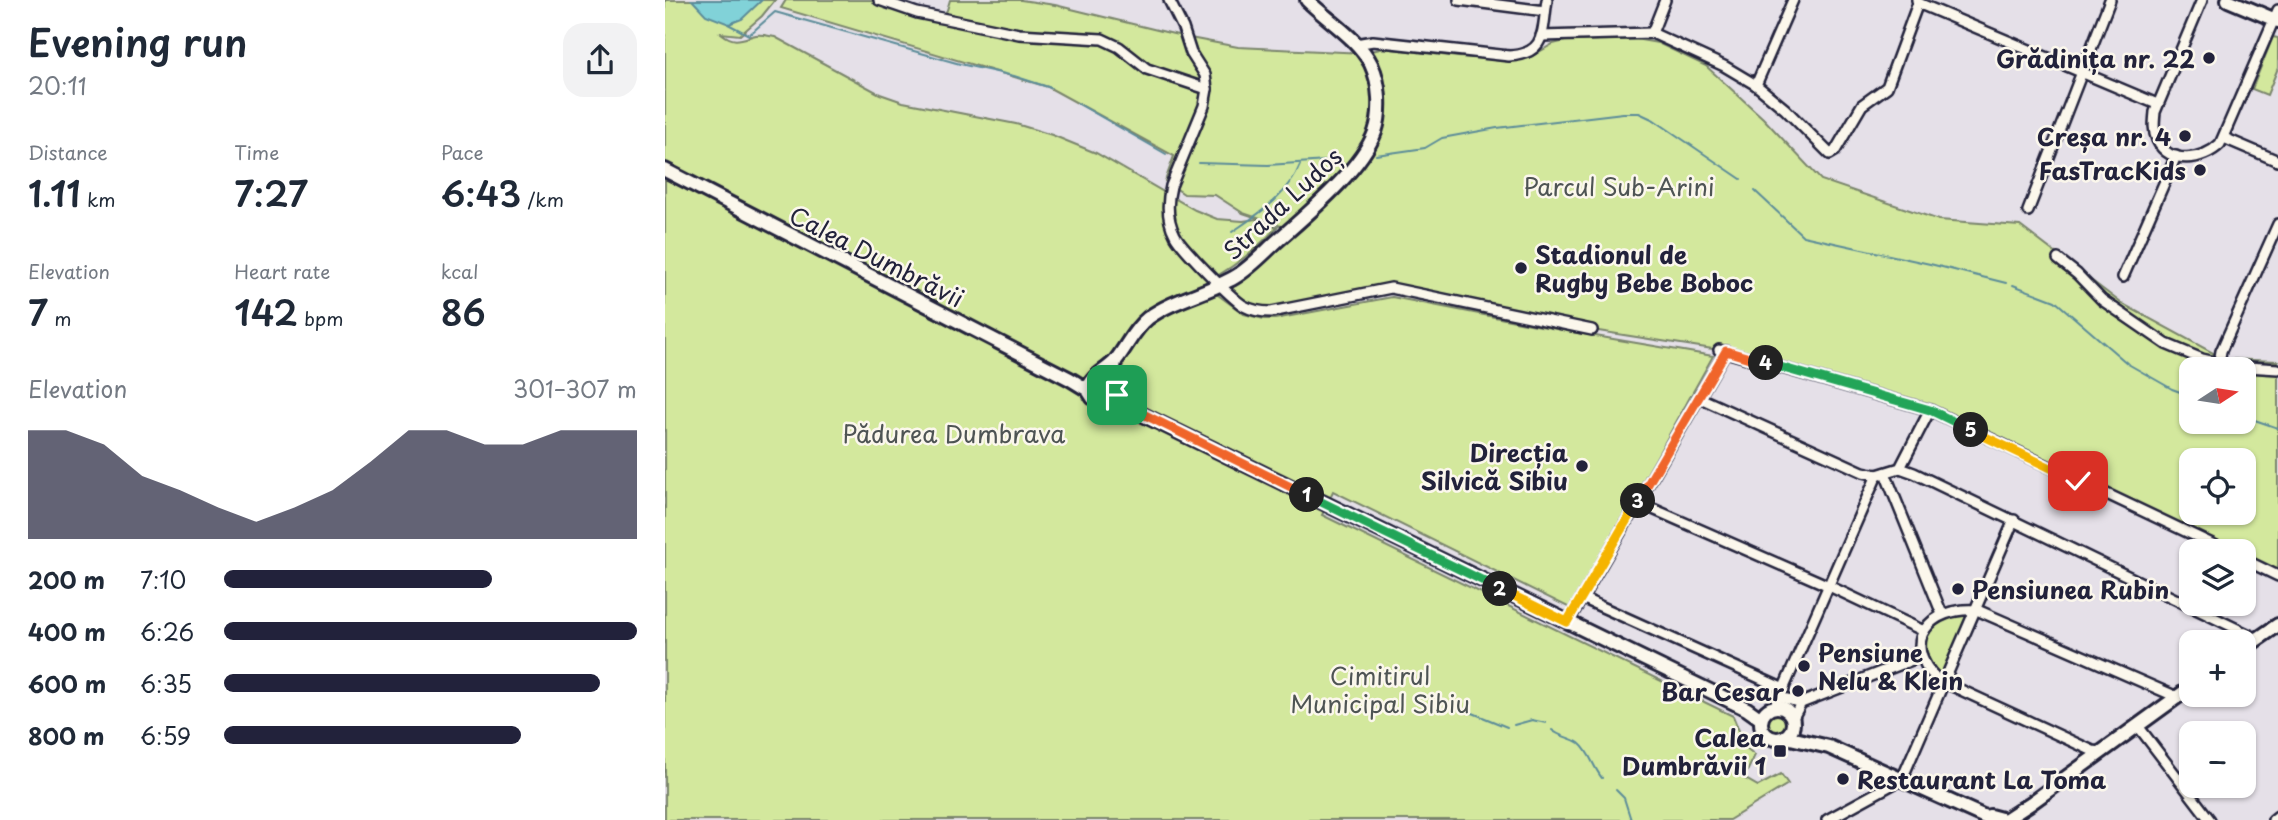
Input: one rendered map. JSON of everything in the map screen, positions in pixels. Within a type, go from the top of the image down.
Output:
[{"type":"main road","name":"Strada Ludoș","points":[[1101,386],[1139,327],[1158,312],[1221,285],[1247,269],[1315,206],[1352,167],[1370,143],[1378,122],[1377,85],[1369,60],[1356,44],[1307,0]]},
{"type":"main road","points":[[2228,0],[2277,17]]},
{"type":"main road","name":"Calea Dumbrăvii","points":[[665,170],[1070,379],[1101,386],[1131,408],[1747,709],[1780,708],[1829,747]]},
{"type":"main road","points":[[2258,639],[2278,627]]},
{"type":"main road","points":[[2009,820],[2177,697]]},
{"type":"main road","points":[[1780,708],[1786,737]]},
{"type":"main road","name":"Calea Dumbrăvii","points":[[1780,708],[1762,728],[1768,737],[1786,737],[1829,747],[1986,818],[1990,816],[2009,820]]},
{"type":"main road","points":[[2020,820],[2031,803]]},
{"type":"street","points":[[879,0],[917,13],[1019,34],[1102,39],[1119,47],[1147,69],[1207,89]]},
{"type":"street","points":[[1169,0],[1191,53],[1205,75],[1207,89],[1204,106],[1171,186],[1169,216],[1178,240],[1236,300],[1245,307],[1258,311],[1276,311],[1391,288],[1592,330]]},
{"type":"street","points":[[1459,0],[1545,11]]},
{"type":"street","points":[[1356,44],[1373,41],[1509,56],[1530,52],[1537,46],[1541,36],[1547,0]]},
{"type":"street","points":[[1651,33],[1665,0]]},
{"type":"street","points":[[1756,85],[1793,0]]},
{"type":"street","points":[[2028,211],[2110,0]]},
{"type":"street","points":[[2202,0],[2157,104],[2154,121],[2156,138],[2163,149],[2176,156],[2202,156],[2214,150],[2224,138],[2277,17]]},
{"type":"street","points":[[1541,36],[1651,33],[1724,66],[1756,85],[1830,154],[1835,151],[1862,105],[1887,87],[1918,2],[2157,104]]},
{"type":"street","points":[[2224,138],[2278,161]]},
{"type":"street","points":[[2123,277],[2176,156]]},
{"type":"street","points":[[2220,357],[2278,224]]},
{"type":"street","points":[[2058,259],[2102,300],[2166,344],[2198,357]]},
{"type":"street","points":[[1567,622],[1700,398],[1723,350],[1930,410],[2202,539]]},
{"type":"street","points":[[2256,368],[2278,369]]},
{"type":"street","points":[[1700,398],[1863,472],[1881,474],[1900,468],[1914,473],[2258,639]]},
{"type":"street","points":[[1900,468],[1930,410]]},
{"type":"street","points":[[1780,708],[1829,586],[1881,474]]},
{"type":"street","points":[[1881,474],[1942,614]]},
{"type":"street","points":[[1637,502],[1924,631]]},
{"type":"street","points":[[1827,820],[1902,779],[2014,520]]},
{"type":"street","points":[[2256,565],[2278,576]]},
{"type":"street","name":"Calea Dumbrăvii","points":[[1581,598],[1780,708]]},
{"type":"street","points":[[2102,752],[2093,751],[1944,685],[1929,672],[1922,656],[1920,647],[1924,631],[1942,614],[1977,610],[2177,697]]},
{"type":"street","points":[[1780,708],[1801,703],[1922,656]]},
{"type":"street","points":[[1780,708],[1801,703]]},
{"type":"street","points":[[2138,726],[2210,820]]},
{"type":"street","points":[[2273,820],[2278,816]]},
{"type":"green space","name":"Pădurea Dumbrava","points":[[665,0],[775,0],[762,16],[740,35],[721,33],[734,40],[758,35],[775,37],[880,94],[903,102],[1016,124],[1052,135],[1096,153],[1195,210],[1217,219],[1256,219],[1277,227],[1243,259],[1203,284],[1244,314],[1275,319],[1392,297],[1713,356],[1572,609],[1333,491],[1322,515],[1733,716],[1746,748],[1755,755],[1744,778],[1758,786],[1781,774],[1788,784],[1729,820],[665,820]]},
{"type":"green space","name":"Parcul Sub-Arini","points":[[786,0],[871,0],[939,22],[950,0],[1021,0],[1055,5],[1238,47],[1364,53],[1384,48],[1509,60],[1530,57],[1553,44],[1565,41],[1635,39],[1658,43],[1706,66],[1763,118],[1821,180],[1939,220],[2020,226],[2121,303],[2220,357],[2179,357],[2179,434],[2256,434],[2256,360],[2278,361],[2278,576],[2256,565],[2256,539],[2202,539],[1930,410],[1719,350],[1592,330],[1397,289],[1258,311],[1227,288],[1290,229],[1243,213],[1215,195],[1184,194],[1165,181],[1174,156],[1048,87],[781,8]]},
{"type":"green space","points":[[2273,37],[2278,38],[2278,68],[2267,95],[2252,89]]},
{"type":"green space","points":[[1970,616],[1944,680],[1927,652],[1928,636],[1931,629],[1945,618]]},
{"type":"green space","points":[[1773,713],[1781,713],[1787,723],[1781,733],[1773,733],[1767,727],[1767,719]]},
{"type":"water","points":[[692,0],[762,0],[742,19],[729,24],[706,15]]},
{"type":"waterway","points":[[728,24],[749,35],[775,12],[1051,88]]},
{"type":"waterway","points":[[1077,103],[1166,154]]},
{"type":"waterway","points":[[1376,155],[1425,148],[1442,138],[1497,128],[1639,113],[1654,120],[1741,179]]},
{"type":"waterway","points":[[1199,163],[1268,165],[1341,160]]},
{"type":"waterway","points":[[1232,232],[1280,195],[1300,165]]},
{"type":"waterway","points":[[1755,191],[1803,236],[2006,283]]},
{"type":"waterway","points":[[2013,285],[2055,301],[2128,364],[2179,392]]},
{"type":"waterway","points":[[2256,420],[2278,428]]},
{"type":"waterway","points":[[1436,698],[1507,727]]},
{"type":"waterway","points":[[1514,725],[1532,720],[1546,723]]},
{"type":"waterway","points":[[1552,730],[1579,743],[1602,778]]},
{"type":"waterway","points":[[1616,790],[1624,798],[1631,820]]},
{"type":"place","name":"Grădinița nr. 22","points":[[2209,58]]},
{"type":"place","name":"Creșa nr. 4","points":[[2185,136]]},
{"type":"place","name":"FasTracKids","points":[[2200,170]]},
{"type":"place","name":"Stadionul de Rugby Bebe Boboc","points":[[1521,268]]},
{"type":"place","name":"Direcția Silvică Sibiu","points":[[1582,466]]},
{"type":"place","name":"Pensiunea Rubin","points":[[1958,589]]},
{"type":"place","name":"Pensiune Nelu & Klein","points":[[1804,666]]},
{"type":"place","name":"Bar Cesar","points":[[1798,691]]},
{"type":"place","name":"Calea Dumbrăvii 1","points":[[1780,751]]},
{"type":"place","name":"Restaurant La Toma","points":[[1843,779]]},
{"type":"route","points":[[1117,395],[1135,411],[1567,622],[1726,351],[1930,410],[2078,481]]},
{"type":"park label","name":"Cimitirul Municipal Sibiu","points":[[1380,689]]}]
